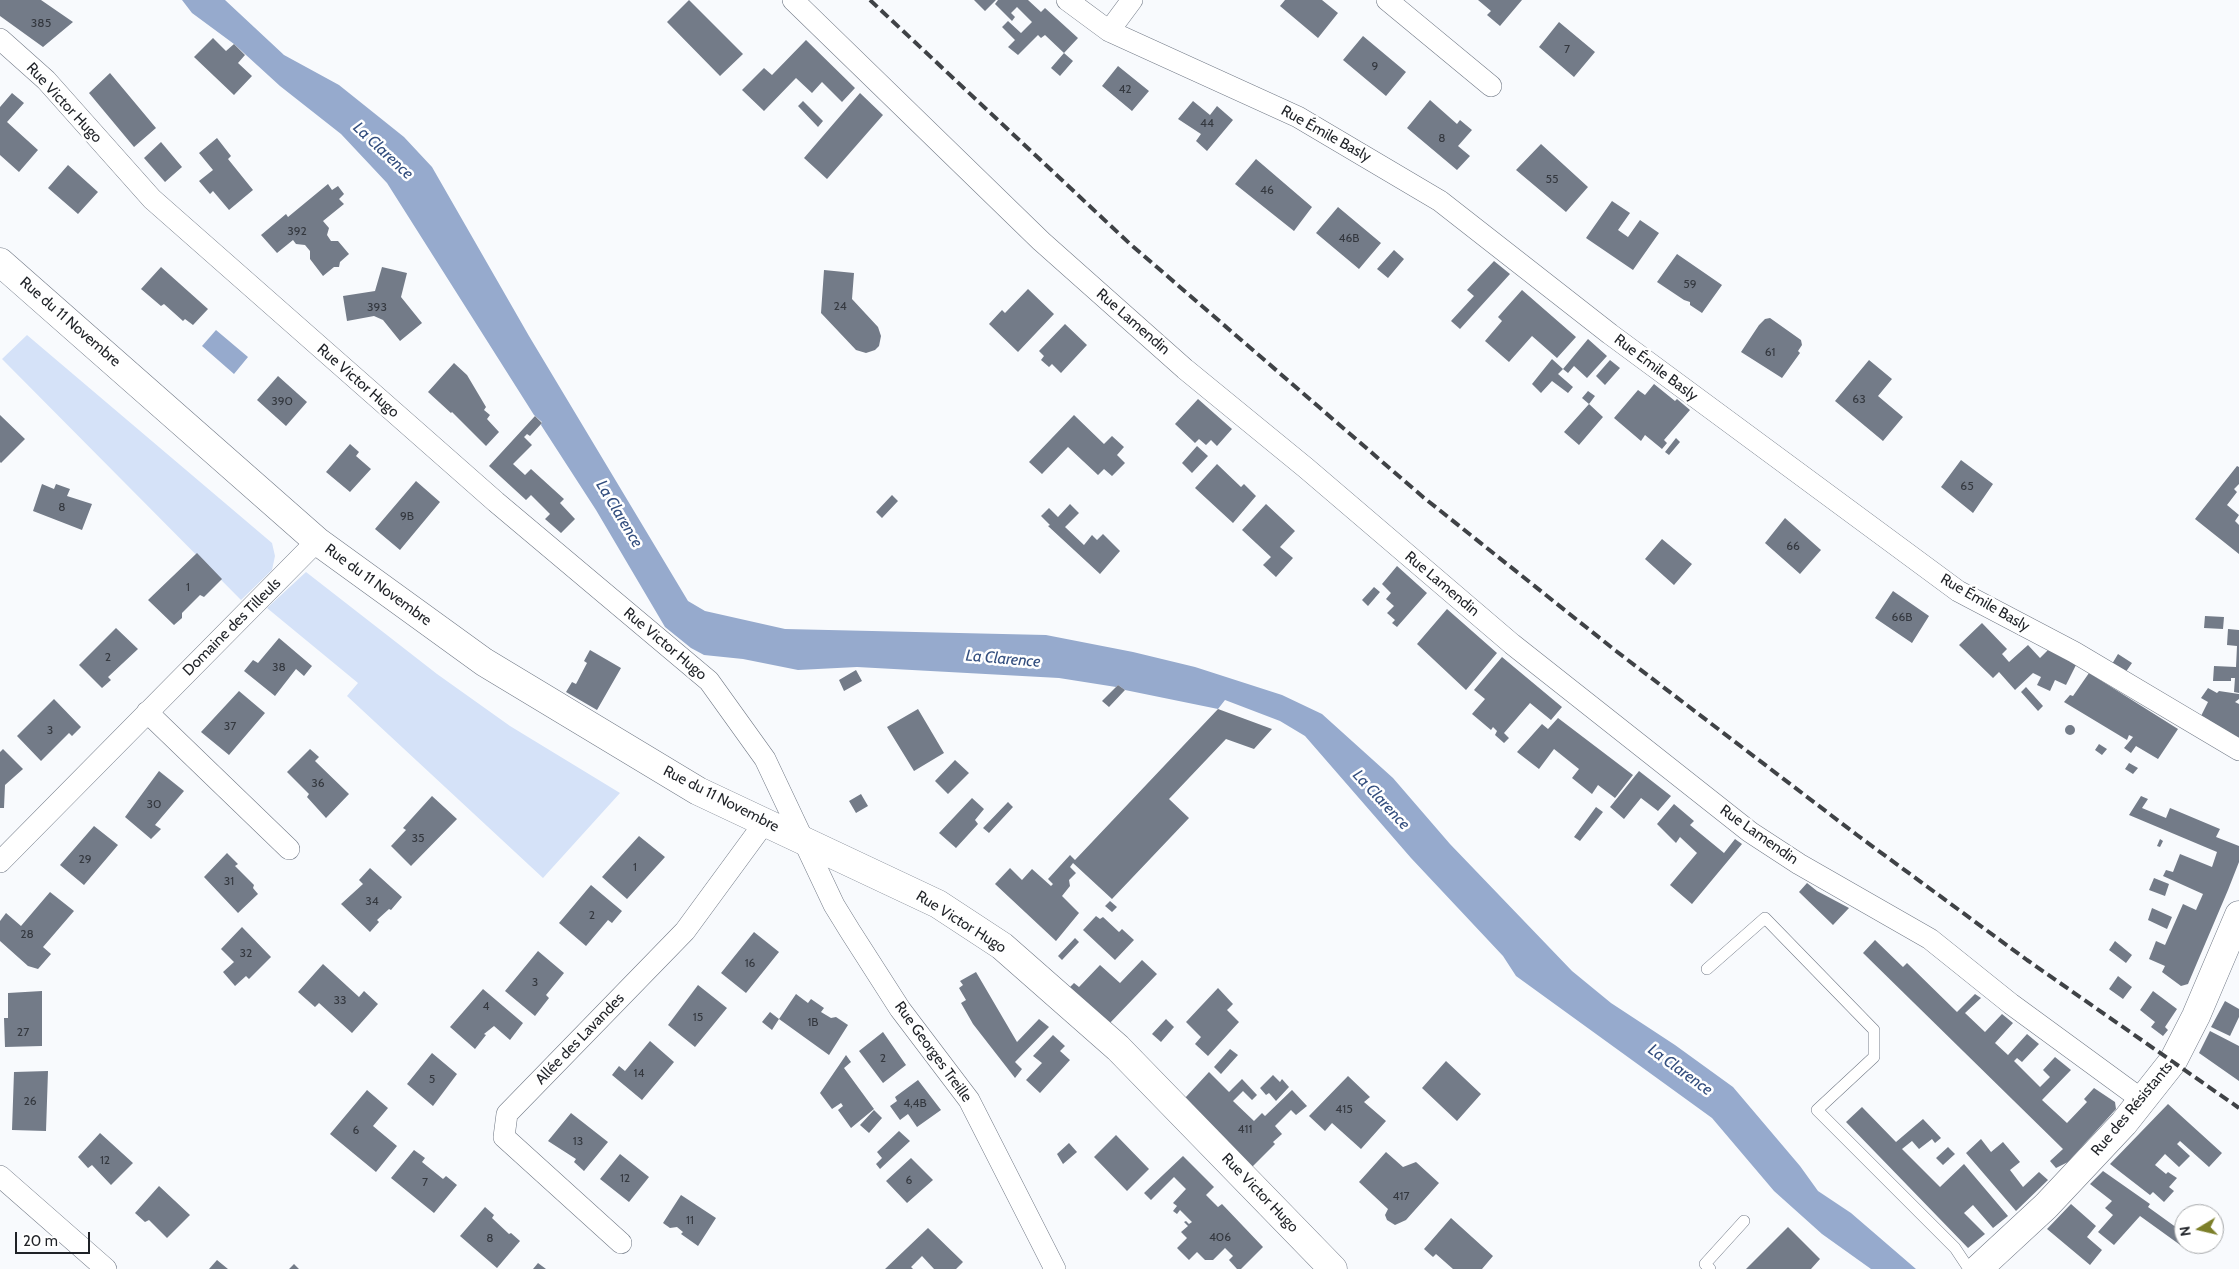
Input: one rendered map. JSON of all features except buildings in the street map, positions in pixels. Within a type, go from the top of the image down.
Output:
[{"type":"main road","name":"Rue du 11 Novembre","points":[[0,262],[317,541],[484,662],[698,791],[804,839]]},
{"type":"main road","name":"Rue Victor Hugo","points":[[804,839],[938,904],[1002,946],[1118,1048],[1333,1269]]},
{"type":"main road","name":"Rue des Résistants","points":[[1978,1269],[2046,1206],[2144,1100],[2182,1045],[2239,915]]},
{"type":"street","name":"Rue Lamendin","points":[[793,0],[1040,241],[1185,369],[1306,468],[1512,644],[1750,832],[1799,864],[1930,939],[2011,1004],[2144,1100]]},
{"type":"street","name":"Rue Émile Basly","points":[[1067,0],[1109,31],[1298,117],[1432,197],[1618,340],[1958,591],[2082,657],[2239,750]]},
{"type":"street","points":[[1109,31],[1132,0]]},
{"type":"street","points":[[1386,0],[1491,86]]},
{"type":"street","name":"Rue Victor Hugo","points":[[0,39],[46,80],[152,199],[496,502],[709,681],[765,759],[804,839]]},
{"type":"street","name":"Domaine des Tilleuls","points":[[0,862],[317,541]]},
{"type":"street","points":[[147,712],[289,849]]},
{"type":"street","name":"Allée des Lavandes","points":[[621,1242],[504,1136],[507,1114],[685,931],[766,822]]},
{"type":"street","name":"Rue Georges Treille","points":[[804,839],[834,906],[874,970],[900,1009],[969,1100],[1055,1269]]},
{"type":"street","points":[[0,1176],[106,1269]]},
{"type":"lane","points":[[1707,969],[1766,918],[1874,1030],[1874,1057],[1816,1110],[1955,1248],[1969,1269]]},
{"type":"lane","points":[[1710,1269],[1705,1264],[1744,1221]]},
{"type":"shaded area","points":[[27,335],[272,543],[275,556],[272,570],[241,600],[2,359]]},
{"type":"shaded area","points":[[306,572],[437,674],[510,726],[620,793],[543,878],[347,696],[358,683],[267,608]]},
{"type":"water","name":"La Clarence","points":[[182,0],[225,0],[284,55],[339,85],[404,137],[432,167],[529,336],[688,601],[705,611],[785,629],[1046,635],[1133,652],[1195,667],[1282,695],[1322,714],[1393,778],[1450,844],[1572,971],[1611,1003],[1675,1045],[1733,1087],[1800,1166],[1818,1191],[1851,1213],[1916,1269],[1871,1269],[1822,1234],[1774,1191],[1712,1118],[1516,976],[1503,956],[1411,858],[1305,736],[1280,721],[1225,700],[1218,709],[1125,690],[1118,685],[1116,687],[1059,678],[857,667],[798,670],[743,659],[704,655],[691,648],[665,627],[596,510],[541,425],[542,422],[534,415],[387,183],[341,134],[280,86],[234,44],[192,13]]},
{"type":"water","points":[[216,330],[248,357],[234,374],[202,346]]},
{"type":"railway","points":[[870,0],[1129,243],[1423,497],[1616,651],[1857,835],[2027,960],[2239,1108]]}]
